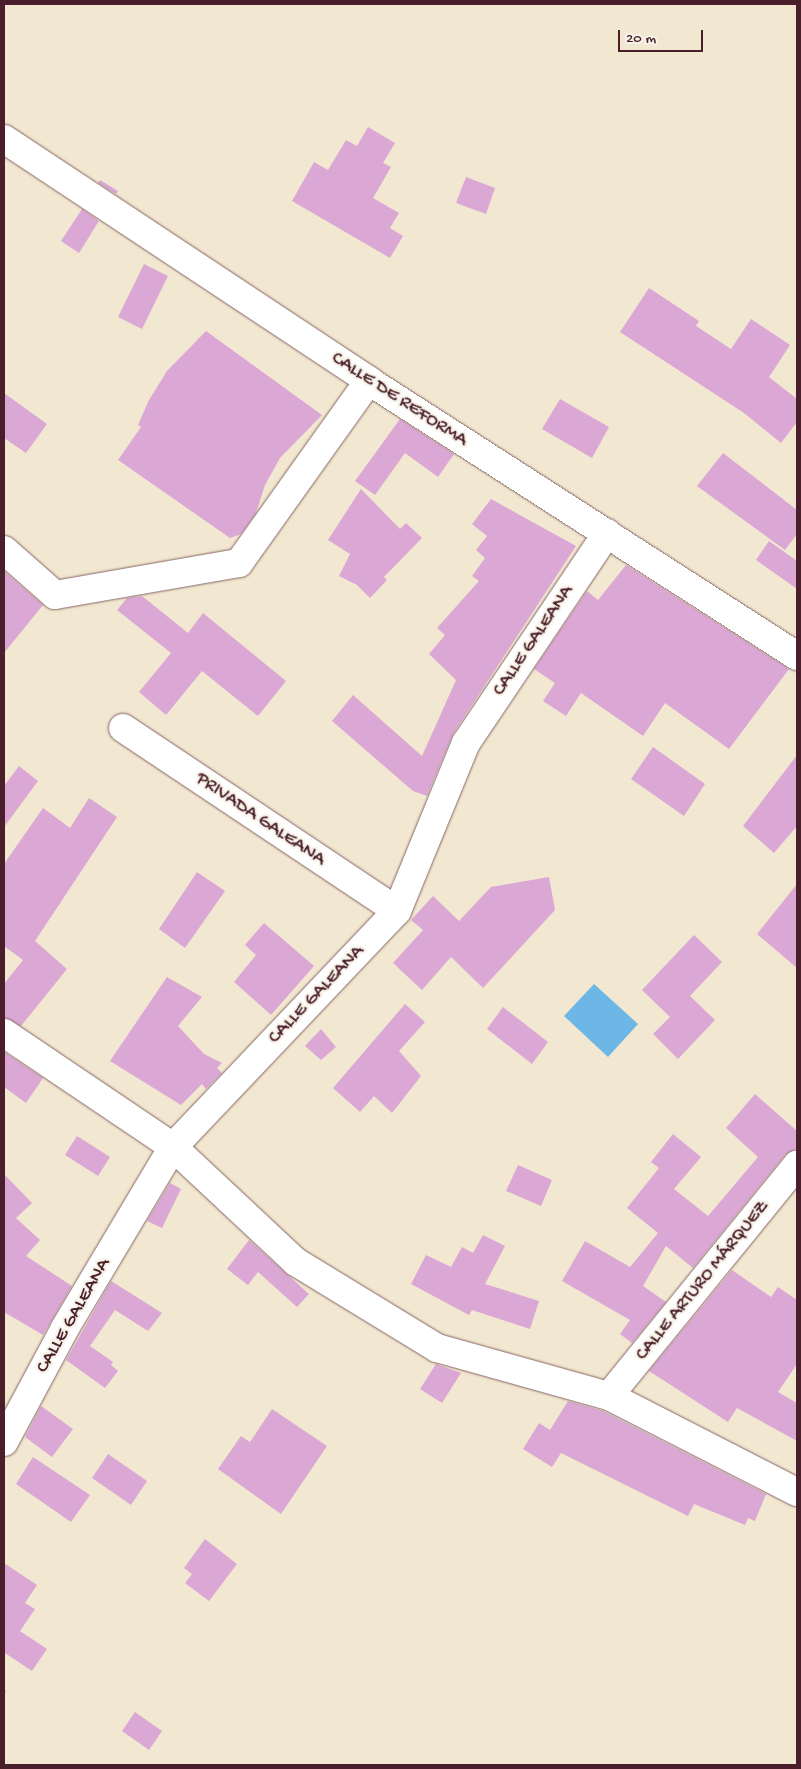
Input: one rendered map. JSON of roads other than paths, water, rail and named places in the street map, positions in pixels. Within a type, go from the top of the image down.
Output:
[{"type":"street","name":"CALLE DE REFORMA","points":[[4,139],[369,381],[797,656]]},
{"type":"street","points":[[4,550],[56,595],[239,563],[369,381]]},
{"type":"street","name":"CALLE GALEANA","points":[[4,1442],[65,1328],[173,1147],[397,911],[466,743],[606,533]]},
{"type":"street","name":"PRIVADA GALEANA","points":[[123,728],[397,911]]},
{"type":"street","points":[[4,1033],[173,1147],[296,1262],[437,1348],[609,1396],[797,1492]]},
{"type":"street","name":"CALLE ARTURO MÁRQUEZ","points":[[609,1396],[797,1165]]},
{"type":"water","points":[[594,984],[638,1024],[608,1057],[564,1016]]}]
